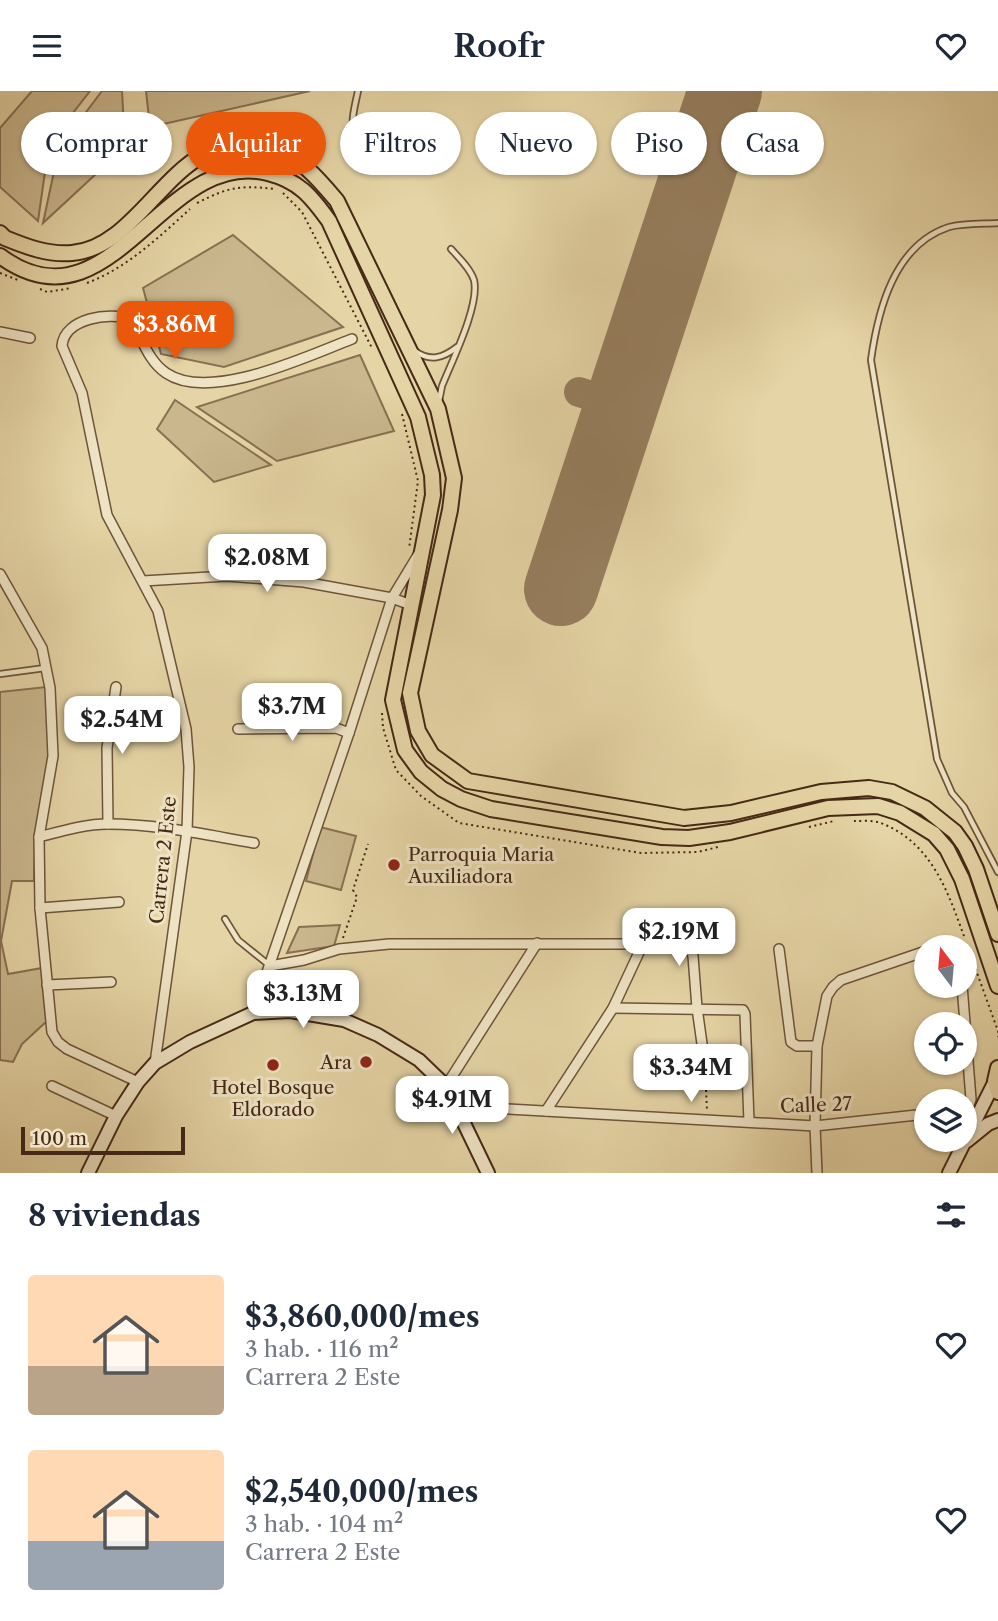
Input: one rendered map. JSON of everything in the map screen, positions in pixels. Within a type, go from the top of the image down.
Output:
[{"type":"main road","points":[[0,233],[5,238],[46,253],[74,253],[104,243],[186,167],[205,154],[238,147],[271,148],[294,159],[319,180],[337,201],[438,409],[454,478],[450,510],[410,693],[418,731],[432,755],[468,781],[684,818],[731,813],[821,792],[869,788],[892,792],[944,821],[960,839],[976,869],[998,934]]},
{"type":"main road","points":[[0,255],[23,270],[47,276],[76,273],[102,262],[141,233],[176,199],[193,187],[224,174],[254,170],[285,178],[311,196],[329,221],[418,417],[429,455],[433,495],[415,548],[411,605],[393,700],[405,750],[421,772],[442,789],[491,809],[662,837],[689,838],[730,832],[828,808],[878,806],[900,813],[934,834],[947,849],[962,879],[998,986]]},
{"type":"main road","points":[[88,1173],[116,1116],[138,1082],[155,1063],[200,1037],[253,1013],[290,1011],[344,1020],[378,1035],[419,1060],[446,1086],[488,1173]]},
{"type":"main road","points":[[977,1118],[997,1081]]},
{"type":"main road","points":[[977,1133],[998,1119]]},
{"type":"main road","points":[[949,1173],[959,1152]]},
{"type":"street","name":"Carrera 2 Este","points":[[155,1063],[187,831],[187,729],[158,611],[107,515],[82,393],[62,347],[68,331],[81,323],[106,315],[120,315],[131,320],[150,357],[165,372],[178,380],[206,384],[276,367],[352,339]]},
{"type":"street","points":[[0,332],[30,338]]},
{"type":"street","points":[[253,1013],[349,733],[392,598],[415,548]]},
{"type":"street","points":[[0,574],[42,648],[50,688],[53,756],[39,837],[40,908],[52,1032],[58,1042],[67,1049],[138,1082]]},
{"type":"street","points":[[143,581],[227,576],[304,582],[392,598],[411,605]]},
{"type":"street","points":[[108,824],[107,748],[116,687]]},
{"type":"street","points":[[238,729],[336,728],[349,733]]},
{"type":"street","points":[[39,837],[75,827],[108,824],[187,831],[254,843]]},
{"type":"street","points":[[40,908],[119,902]]},
{"type":"street","points":[[446,1086],[537,943]]},
{"type":"street","points":[[270,966],[304,960],[339,949],[389,944],[633,944],[691,951],[704,1058]]},
{"type":"street","points":[[546,1111],[613,1007],[642,946]]},
{"type":"street","points":[[779,949],[791,1042],[797,1046],[817,1046]]},
{"type":"street","points":[[817,1173],[817,1046],[827,996],[842,980],[914,955]]},
{"type":"street","points":[[47,985],[111,982]]},
{"type":"street","points":[[963,998],[970,1089]]},
{"type":"street","points":[[613,1007],[739,1008],[745,1014],[749,1122]]},
{"type":"street","points":[[52,1086],[116,1116]]},
{"type":"street","name":"Calle 27","points":[[456,1106],[815,1126],[914,1115]]},
{"type":"lane","points":[[354,112],[358,91]]},
{"type":"lane","points":[[998,223],[951,226],[916,245],[894,274],[874,336],[871,360],[937,759],[952,793],[964,807],[998,871]]},
{"type":"lane","points":[[438,409],[442,386],[475,296],[474,279],[466,265],[451,249]]},
{"type":"lane","points":[[407,345],[423,357],[430,358],[440,357],[457,346]]},
{"type":"lane","points":[[0,674],[46,668]]},
{"type":"lane","points":[[225,919],[238,940],[270,966]]},
{"type":"path","points":[[85,283],[107,275],[153,241],[194,204],[226,189],[249,186],[279,190],[302,212],[372,349]]},
{"type":"path","points":[[0,272],[23,282]]},
{"type":"path","points":[[35,287],[47,292],[74,287]]},
{"type":"path","points":[[400,408],[418,481],[415,548]]},
{"type":"path","points":[[382,706],[383,728],[396,769],[421,796],[459,823],[641,853],[698,852],[723,846]]},
{"type":"path","points":[[808,827],[841,820]]},
{"type":"path","points":[[854,821],[879,822],[908,838],[932,862],[947,890],[998,1037]]},
{"type":"path","points":[[339,949],[357,897],[353,890],[368,844]]},
{"type":"path","points":[[704,1058],[708,1119]]},
{"type":"shaded area","points":[[32,91],[90,91],[74,112],[21,112],[21,175],[45,175],[38,221],[0,187],[0,128]]},
{"type":"shaded area","points":[[102,91],[122,91],[123,112],[86,112]]},
{"type":"shaded area","points":[[146,91],[310,91],[217,112],[186,112],[186,119],[172,122],[172,112],[148,112]]},
{"type":"shaded area","points":[[53,175],[95,175],[43,223]]},
{"type":"shaded area","points":[[233,235],[343,327],[224,367],[161,354],[143,288]]},
{"type":"shaded area","points":[[360,355],[394,431],[277,461],[197,407]]},
{"type":"shaded area","points":[[175,400],[271,465],[214,482],[157,429]]},
{"type":"shaded area","points":[[46,687],[49,765],[35,836],[34,881],[12,881],[1,941],[8,974],[42,968],[48,1020],[22,1044],[13,1062],[0,1060],[0,692]]},
{"type":"shaded area","points":[[320,827],[356,836],[341,890],[306,881]]},
{"type":"shaded area","points":[[340,925],[334,946],[287,953],[299,927]]},
{"type":"taxiway","points":[[579,392],[621,405]]},
{"type":"runway","points":[[561,589],[725,91]]},
{"type":"place","name":"Parroquia Maria Auxiliadora","points":[[394,865]]},
{"type":"place","name":"Ara","points":[[366,1062]]},
{"type":"place","name":"Hotel Bosque Eldorado","points":[[273,1065]]}]
